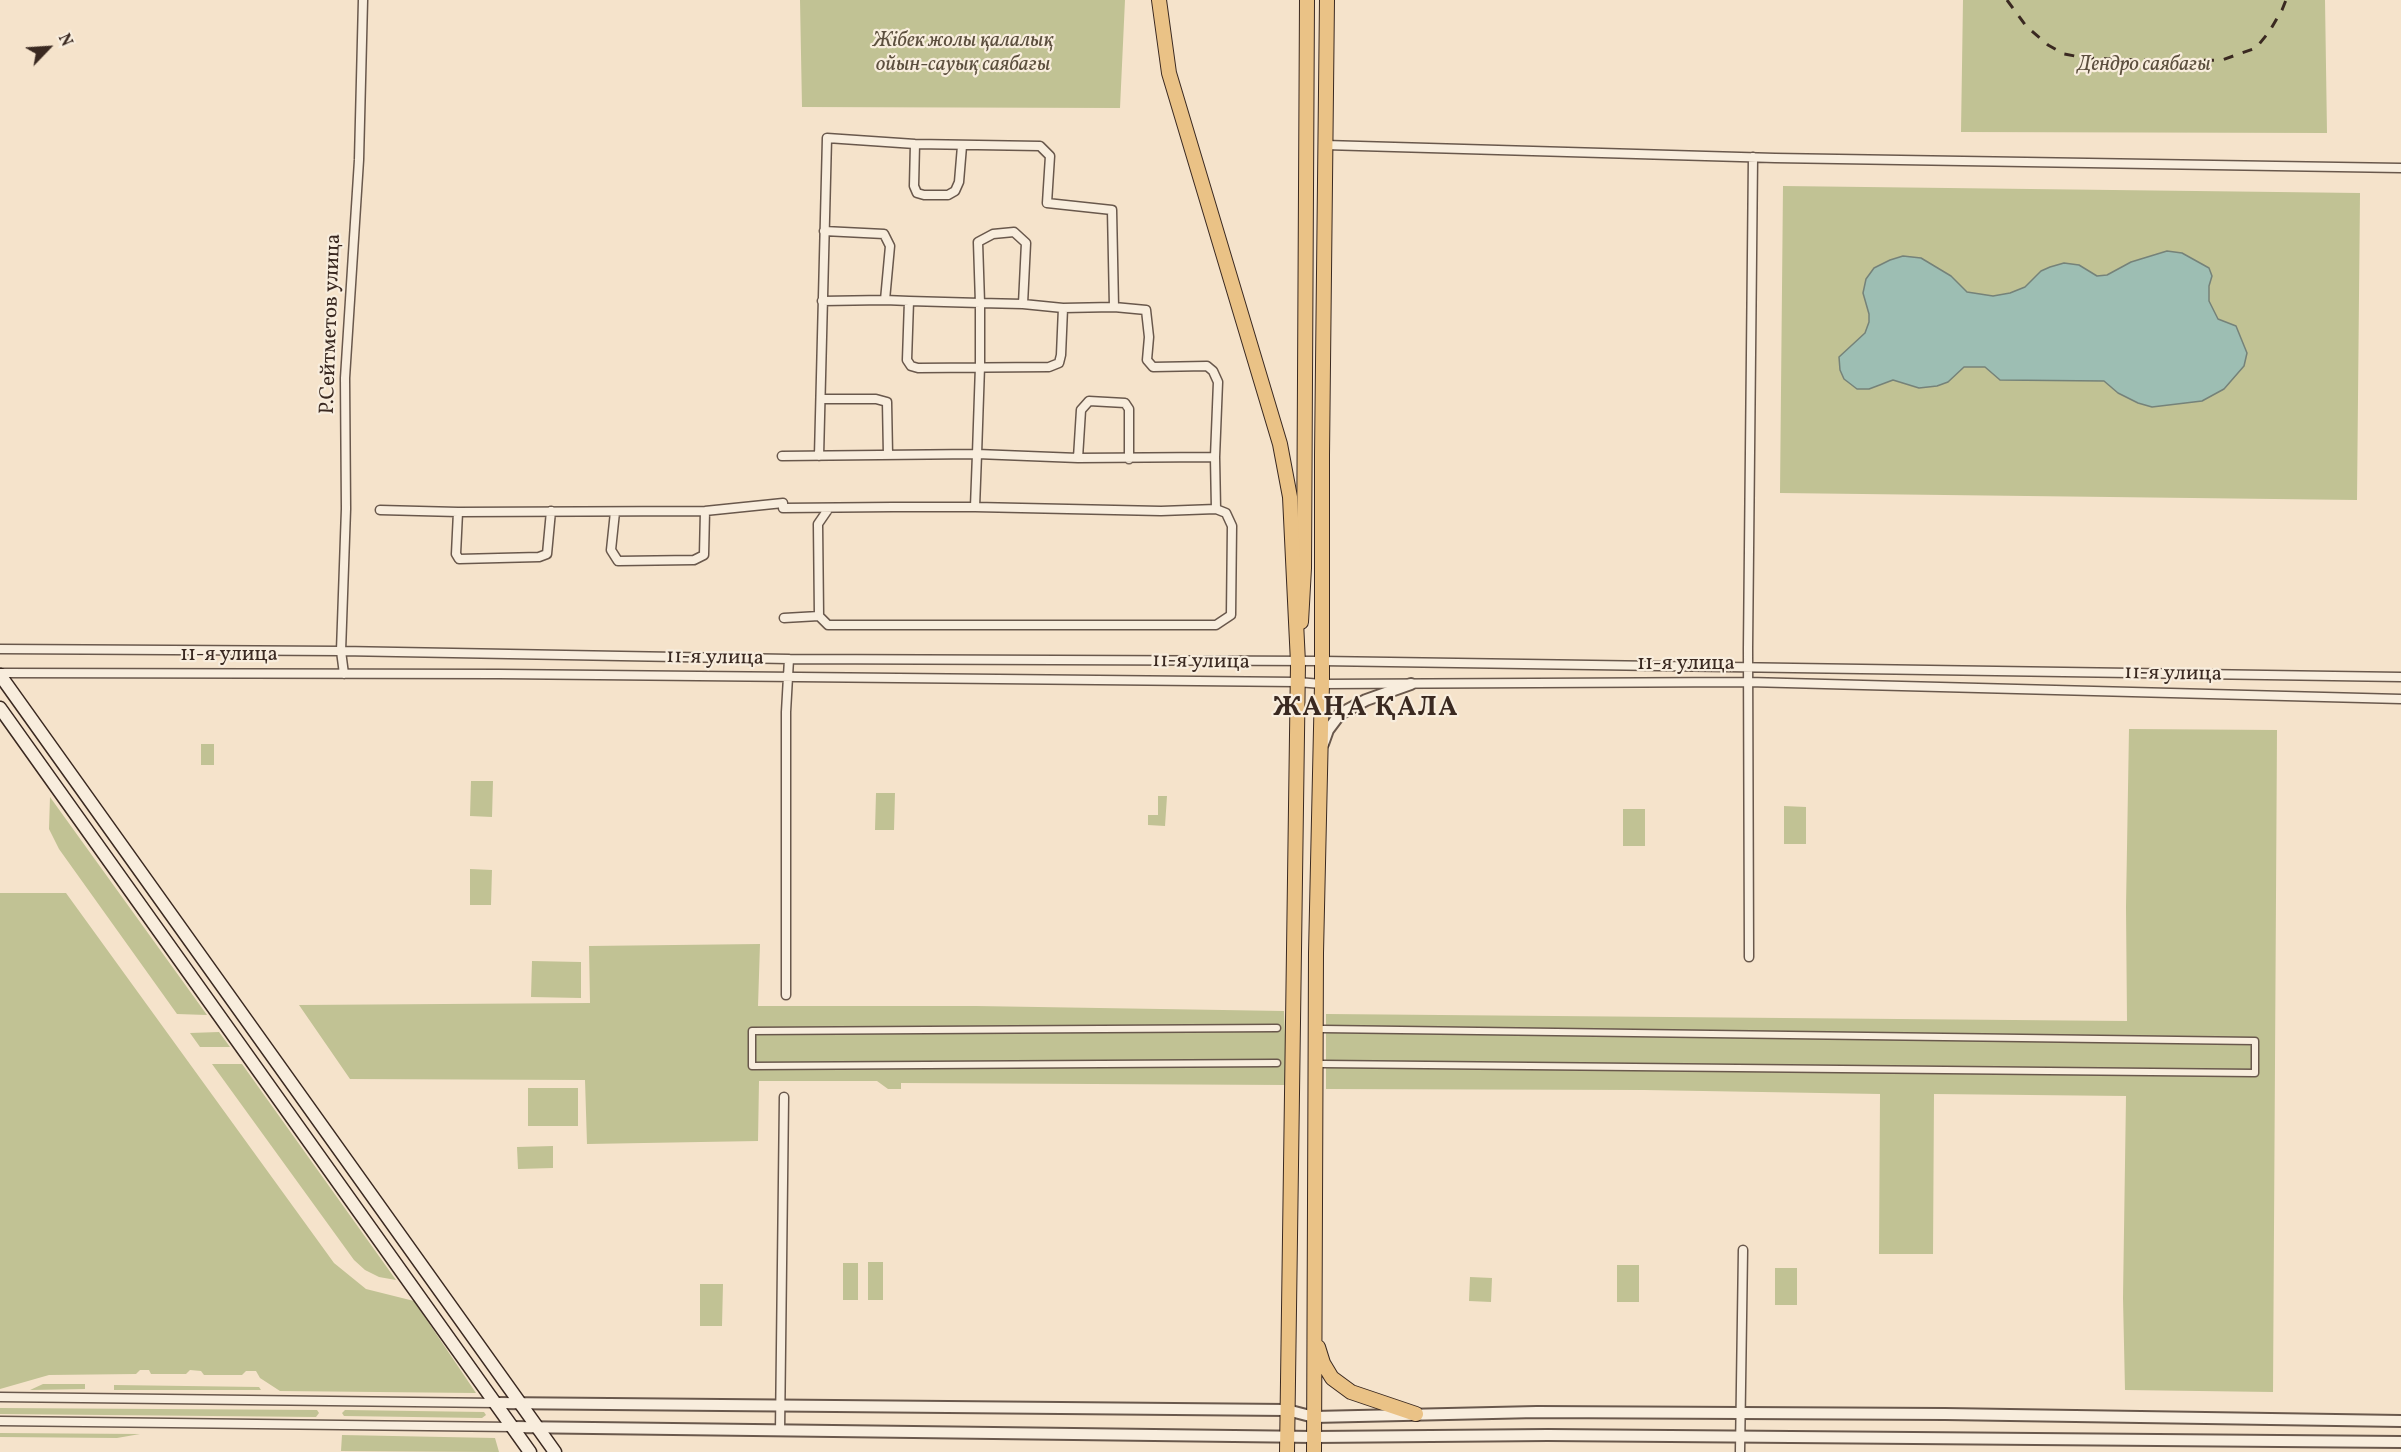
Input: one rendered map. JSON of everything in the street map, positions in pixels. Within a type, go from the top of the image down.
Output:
[{"type":"main road","points":[[1159,0],[1169,73],[1280,444],[1290,497],[1298,663],[1287,1452]]},
{"type":"main road","points":[[1298,648],[1304,568],[1307,0]]},
{"type":"main road","points":[[1314,1452],[1316,946],[1322,684],[1327,0]]},
{"type":"main road","points":[[0,674],[555,1452]]},
{"type":"main road","points":[[0,708],[530,1452]]},
{"type":"main road","points":[[1314,1336],[1323,1363],[1332,1378],[1351,1392],[1416,1414]]},
{"type":"street","name":"Р.Сейтметов улица","points":[[344,674],[341,651],[345,509],[345,378],[359,160],[363,0]]},
{"type":"street","points":[[819,456],[827,138],[962,146],[1040,146],[1050,156],[1047,202],[1112,210],[1114,307]]},
{"type":"street","points":[[915,144],[914,186],[917,193],[924,195],[948,195],[955,191],[959,182],[962,146]]},
{"type":"street","points":[[1325,145],[1753,158],[2401,168]]},
{"type":"street","points":[[1749,957],[1748,668],[1753,158]]},
{"type":"street","points":[[824,231],[884,234],[890,246],[885,300]]},
{"type":"street","points":[[975,507],[980,366],[978,242],[993,234],[1014,232],[1026,243],[1023,304]]},
{"type":"street","points":[[822,301],[885,300],[1146,310],[1149,337],[1147,360],[1153,367],[1207,366],[1213,371],[1218,382],[1215,458],[1216,509]]},
{"type":"street","points":[[909,301],[907,360],[911,366],[918,368],[1049,367],[1059,363],[1063,308]]},
{"type":"street","points":[[822,399],[876,399],[887,402],[888,455]]},
{"type":"street","points":[[1078,458],[1081,410],[1089,401],[1125,403],[1129,409],[1129,459]]},
{"type":"street","points":[[782,456],[977,454],[1129,459],[1215,458]]},
{"type":"street","points":[[380,510],[615,512],[705,511],[783,506],[975,507],[1161,512],[1216,509],[1226,513],[1232,526],[1231,615],[1216,625],[828,625],[819,616],[818,524],[829,508]]},
{"type":"street","points":[[458,512],[456,554],[459,559],[547,554],[550,511]]},
{"type":"street","points":[[615,512],[611,550],[618,561],[694,560],[704,555],[705,511]]},
{"type":"street","points":[[784,618],[819,616]]},
{"type":"street","name":"11-я улица","points":[[0,649],[341,651],[789,659],[1298,663],[1322,661],[2401,677]]},
{"type":"street","points":[[786,995],[786,745],[789,659]]},
{"type":"street","name":"11-я улица","points":[[0,674],[344,674],[1322,684],[1748,682],[2401,699]]},
{"type":"street","points":[[1320,753],[1328,730],[1340,714],[1366,700],[1411,684]]},
{"type":"street","points":[[1277,1028],[752,1031],[752,1066],[1277,1063]]},
{"type":"street","points":[[1323,1029],[2255,1041],[2255,1072],[1323,1064]]},
{"type":"street","points":[[780,1431],[784,1097]]},
{"type":"street","points":[[1740,1452],[1743,1250]]},
{"type":"street","points":[[0,1397],[1287,1410],[1314,1417],[1520,1412],[2401,1420]]},
{"type":"street","points":[[0,1421],[1287,1437],[1548,1435],[2401,1442]]},
{"type":"green space","name":"Жібек жолы қалалық ойын-сауық саябағы","points":[[800,0],[1125,0],[1120,108],[802,107]]},
{"type":"green space","name":"Дендро саябағы","points":[[1963,0],[2325,0],[2327,133],[1961,132]]},
{"type":"green space","points":[[1783,186],[2360,193],[2357,500],[1780,493]]},
{"type":"green space","points":[[2129,729],[2277,730],[2273,1392],[2125,1390],[2123,1298],[2126,1096],[1934,1094],[1933,1254],[1879,1254],[1880,1094],[1644,1090],[1326,1089],[1326,1014],[2127,1021]]},
{"type":"green space","points":[[201,744],[214,744],[214,765],[201,765]]},
{"type":"green space","points":[[471,781],[493,781],[492,817],[470,816]]},
{"type":"green space","points":[[876,793],[895,793],[894,830],[875,830]]},
{"type":"green space","points":[[1158,796],[1167,796],[1165,826],[1148,825],[1148,815],[1158,815]]},
{"type":"green space","points":[[50,797],[207,1015],[177,1014],[59,849],[49,829]]},
{"type":"green space","points":[[1784,806],[1806,807],[1806,844],[1784,844]]},
{"type":"green space","points":[[1623,809],[1645,809],[1645,846],[1623,846]]},
{"type":"green space","points":[[470,869],[492,870],[491,905],[470,905]]},
{"type":"green space","points":[[0,893],[66,893],[334,1263],[366,1289],[414,1301],[476,1393],[280,1391],[260,1378],[256,1371],[246,1371],[242,1375],[204,1375],[201,1371],[190,1370],[186,1374],[151,1374],[149,1370],[140,1370],[136,1374],[49,1375],[0,1389]]},
{"type":"green space","points":[[760,944],[758,1006],[976,1006],[1284,1011],[1287,1085],[901,1083],[901,1089],[888,1089],[877,1081],[759,1081],[758,1141],[587,1144],[585,1080],[350,1079],[299,1005],[590,1003],[589,946]]},
{"type":"green space","points":[[532,961],[581,962],[581,998],[531,997]]},
{"type":"green space","points":[[219,1032],[230,1047],[200,1047],[190,1033]]},
{"type":"green space","points":[[212,1064],[242,1064],[396,1280],[379,1277],[365,1270],[354,1260]]},
{"type":"green space","points":[[528,1088],[578,1088],[578,1126],[528,1126]]},
{"type":"green space","points":[[553,1146],[553,1168],[518,1169],[517,1147]]},
{"type":"green space","points":[[868,1262],[883,1262],[883,1300],[868,1300]]},
{"type":"green space","points":[[843,1263],[858,1263],[858,1300],[843,1300]]},
{"type":"green space","points":[[1617,1265],[1639,1265],[1639,1302],[1617,1302]]},
{"type":"green space","points":[[1775,1268],[1797,1268],[1797,1305],[1775,1305]]},
{"type":"green space","points":[[1470,1277],[1492,1278],[1491,1302],[1469,1301]]},
{"type":"green space","points":[[700,1284],[723,1284],[722,1326],[700,1326]]},
{"type":"green space","points":[[43,1384],[85,1384],[85,1389],[30,1390]]},
{"type":"green space","points":[[114,1385],[259,1387],[261,1390],[114,1390]]},
{"type":"green space","points":[[0,1408],[317,1410],[319,1413],[316,1417],[0,1414]]},
{"type":"green space","points":[[345,1410],[484,1412],[486,1415],[482,1418],[344,1416],[342,1413]]},
{"type":"green space","points":[[0,1433],[140,1434],[117,1438],[0,1437]]},
{"type":"green space","points":[[342,1435],[495,1438],[499,1452],[341,1451]]},
{"type":"water","points":[[2167,251],[2182,253],[2209,268],[2212,276],[2209,301],[2218,319],[2236,326],[2247,353],[2244,366],[2224,389],[2202,401],[2152,407],[2118,393],[2104,381],[2000,380],[1985,367],[1964,367],[1948,382],[1937,386],[1919,388],[1893,380],[1869,389],[1857,389],[1844,379],[1840,370],[1839,357],[1865,333],[1869,322],[1863,293],[1866,279],[1874,268],[1890,260],[1903,256],[1921,258],[1951,276],[1967,292],[1993,296],[2025,287],[2041,271],[2064,263],[2079,265],[2097,276],[2107,275],[2131,262]]},
{"type":"railway","points":[[2007,0],[2026,26],[2048,45],[2064,54],[2086,58],[2168,61],[2222,60],[2256,48],[2269,32],[2286,0]]},
{"type":"district","name":"ЖАҢА ҚАЛА","points":[[1366,710]]}]
